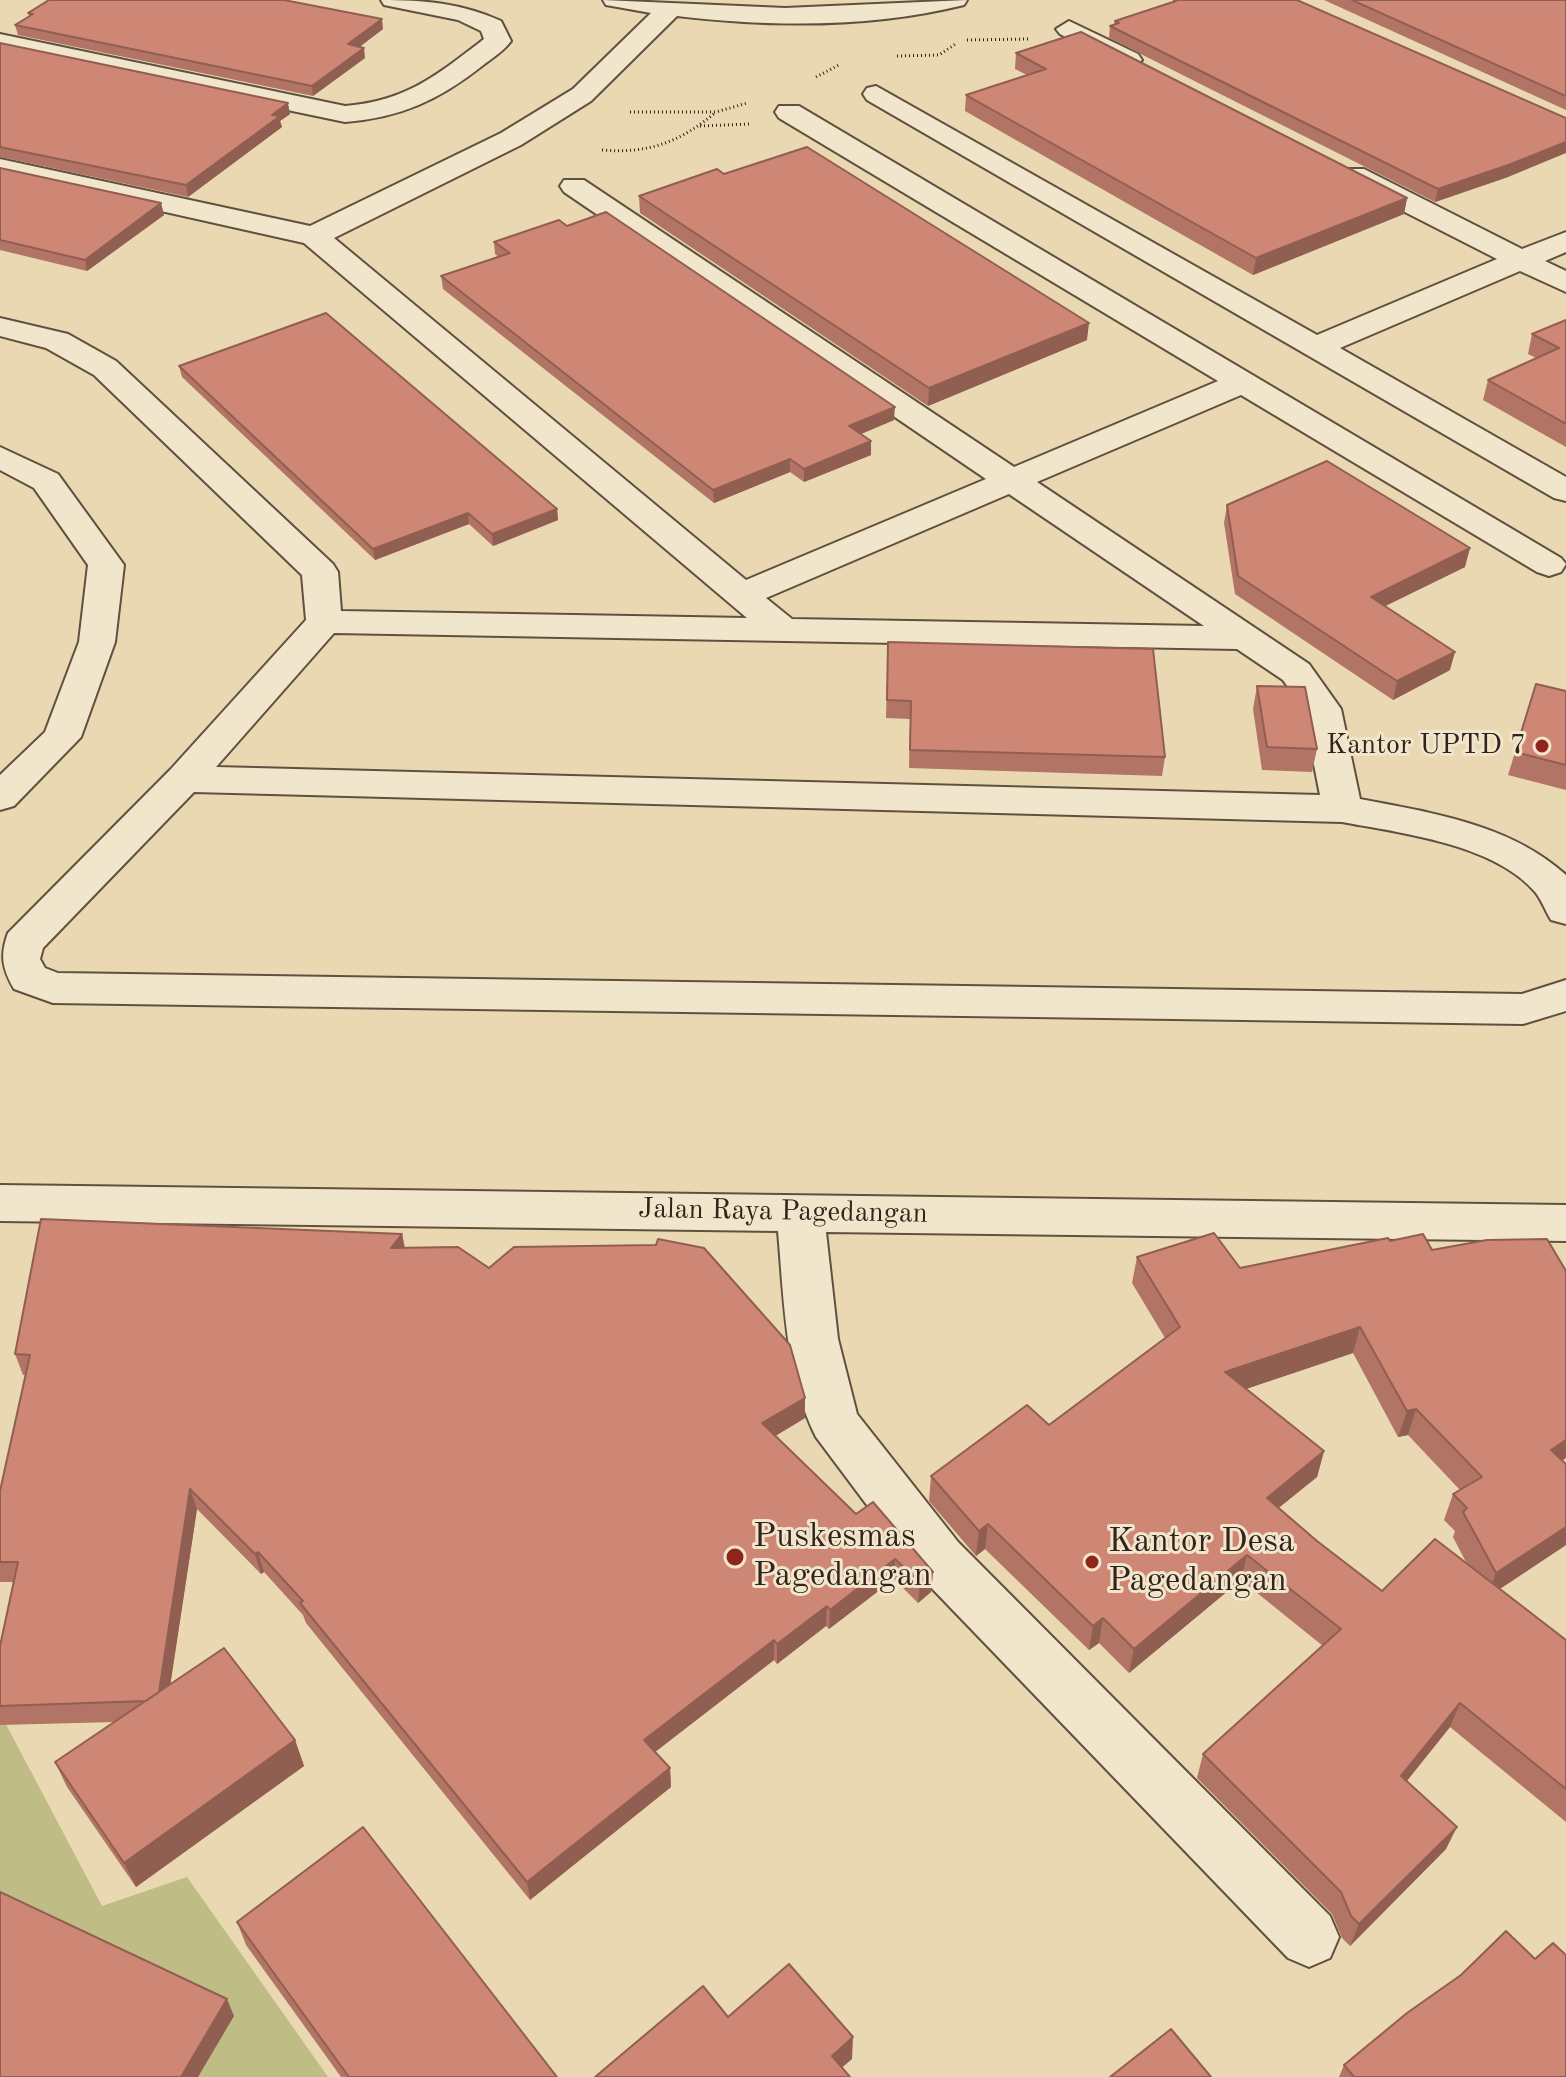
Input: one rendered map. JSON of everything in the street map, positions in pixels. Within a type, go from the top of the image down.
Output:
[{"type":"street","points":[[0,42],[345,114],[377,113],[418,102],[498,41],[492,26],[465,14],[393,0]]},
{"type":"street","points":[[615,0],[669,10],[790,16],[857,13],[955,0]]},
{"type":"street","points":[[314,236],[526,130],[582,95],[669,10]]},
{"type":"street","points":[[1069,29],[1153,72]]},
{"type":"street","points":[[876,94],[1566,491]]},
{"type":"street","points":[[789,112],[1549,565]]},
{"type":"street","points":[[1323,159],[1566,283]]},
{"type":"street","points":[[0,167],[314,236],[783,630]]},
{"type":"street","points":[[574,186],[1296,672],[1322,709],[1342,809]]},
{"type":"street","points":[[1315,347],[1566,241]]},
{"type":"street","points":[[0,327],[57,341],[105,368],[320,572],[324,622],[184,779],[23,943],[19,959],[29,978],[53,988],[82,991],[1523,1009],[1566,995]]},
{"type":"street","points":[[742,595],[1243,382]]},
{"type":"street","points":[[0,457],[46,481],[106,565],[97,642],[62,737],[0,797]]},
{"type":"street","points":[[324,622],[1247,638]]},
{"type":"street","points":[[184,779],[1342,809],[1456,832],[1524,858],[1562,898],[1566,910]]},
{"type":"street","name":"Jalan Raya Pagedangan","points":[[0,1203],[1566,1223]]},
{"type":"street","points":[[800,1212],[813,1339],[834,1422],[939,1559],[1309,1937]]},
{"type":"path","points":[[958,40],[1008,42],[1069,29]]},
{"type":"path","points":[[526,130],[600,149],[657,151],[716,112]]},
{"type":"shaded area","points":[[0,1713],[102,1906],[187,1877],[328,2077],[0,2077]]},
{"type":"building","points":[[49,0],[284,0],[382,19],[348,44],[364,48],[312,86],[15,25]]},
{"type":"building","points":[[1174,0],[1297,0],[1566,118],[1566,142],[1438,189],[1110,26],[1119,23],[1115,21]]},
{"type":"building","points":[[1352,0],[1566,0],[1566,96]]},
{"type":"building","points":[[1081,32],[1407,198],[1256,258],[966,95],[1046,69],[1016,53]]},
{"type":"building","points":[[0,43],[288,103],[272,115],[280,116],[186,185],[0,147]]},
{"type":"building","points":[[807,147],[1089,323],[929,388],[639,196],[717,169],[724,174]]},
{"type":"building","points":[[0,168],[161,203],[85,260],[0,240]]},
{"type":"building","points":[[606,212],[895,407],[849,426],[871,441],[804,469],[790,459],[713,490],[441,276],[510,253],[494,242],[559,220],[567,226]]},
{"type":"building","points":[[326,313],[557,509],[492,534],[468,513],[373,549],[179,366]]},
{"type":"building","points":[[1566,320],[1566,424],[1488,380],[1559,348],[1532,334]]},
{"type":"building","points":[[1327,461],[1470,548],[1371,597],[1455,652],[1397,681],[1238,576],[1227,505]]},
{"type":"building","points":[[888,642],[1153,649],[1165,757],[910,750],[911,701],[887,700]]},
{"type":"building","name":"Kantor UPTD 7","points":[[1536,684],[1566,691],[1566,765],[1515,752]]},
{"type":"building","points":[[1257,686],[1305,687],[1317,749],[1267,747]]},
{"type":"building","points":[[41,1219],[402,1234],[391,1248],[458,1247],[489,1268],[514,1247],[656,1245],[658,1239],[704,1248],[790,1345],[805,1398],[762,1423],[856,1514],[873,1502],[933,1572],[920,1583],[895,1559],[830,1610],[827,1606],[777,1644],[774,1640],[644,1740],[670,1768],[527,1882],[300,1603],[303,1601],[258,1552],[255,1554],[190,1489],[159,1692],[146,1701],[0,1706],[0,1646],[18,1562],[0,1562],[0,1491],[30,1355],[15,1354]]},
{"type":"building","points":[[1214,1233],[1240,1268],[1388,1238],[1390,1241],[1423,1234],[1432,1250],[1487,1240],[1547,1239],[1566,1271],[1566,1440],[1551,1450],[1566,1464],[1566,1527],[1496,1573],[1463,1512],[1467,1508],[1453,1494],[1482,1477],[1416,1409],[1407,1411],[1360,1327],[1225,1372],[1324,1451],[1267,1498],[1317,1541],[1382,1591],[1435,1539],[1566,1640],[1566,1789],[1460,1703],[1401,1776],[1457,1827],[1359,1924],[1351,1916],[1341,1892],[1203,1754],[1341,1629],[1247,1555],[1134,1649],[1103,1618],[1093,1626],[988,1524],[979,1531],[931,1476],[1027,1405],[1049,1425],[1180,1327],[1137,1257]]},
{"type":"building","points":[[224,1648],[295,1740],[124,1863],[55,1762]]},
{"type":"building","points":[[363,1827],[557,2077],[349,2077],[237,1922]]},
{"type":"building","points":[[0,1892],[227,1999],[181,2077],[0,2077]]},
{"type":"building","points":[[1506,1931],[1535,1959],[1553,1943],[1566,1955],[1566,2077],[1354,2077],[1344,2065],[1407,2013],[1461,1975]]},
{"type":"building","points":[[789,1964],[853,2037],[832,2056],[850,2077],[595,2077],[703,1986],[728,2017]]},
{"type":"building","points":[[1171,2029],[1211,2077],[1110,2077]]},
{"type":"place","name":"Kantor UPTD 7","points":[[1542,746]]},
{"type":"place","name":"Puskesmas Pagedangan","points":[[735,1557]]},
{"type":"place","name":"Kantor Desa Pagedangan","points":[[1092,1562]]}]
